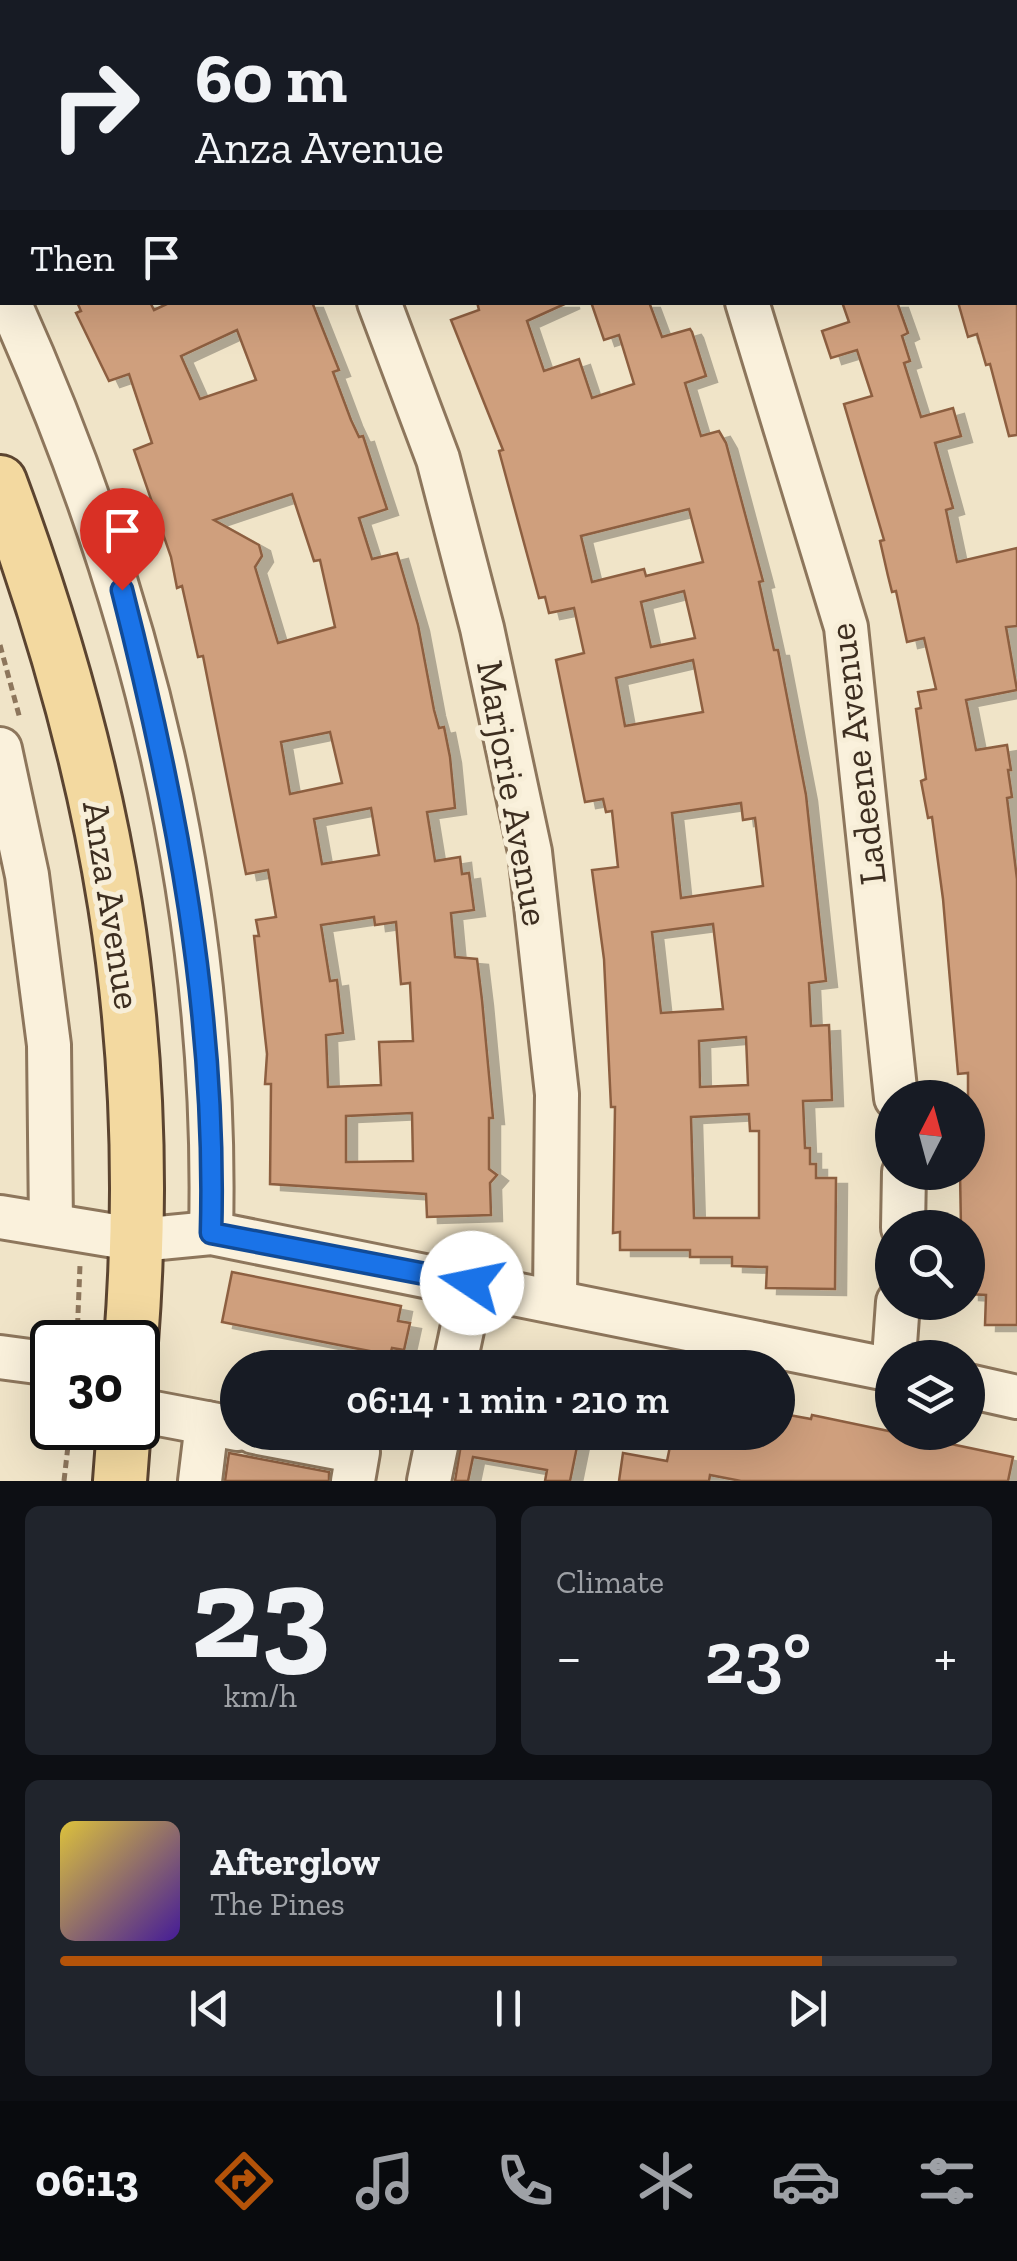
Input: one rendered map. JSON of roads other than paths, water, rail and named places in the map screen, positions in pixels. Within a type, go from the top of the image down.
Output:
[{"type":"main road","name":"Anza Avenue","points":[[0,482],[58,643],[87,754],[113,882],[132,1034],[139,1240],[133,1320]]},
{"type":"main road","points":[[120,1481],[122,1450]]},
{"type":"street","name":"Anza Avenue","points":[[10,305],[55,405],[122,590],[164,755],[204,1006],[214,1141],[211,1233]]},
{"type":"street","name":"Marjorie Avenue","points":[[380,305],[438,459],[482,628],[530,852],[557,1094],[555,1299]]},
{"type":"street","name":"Ladeene Avenue","points":[[748,305],[846,627],[894,1080]]},
{"type":"street","name":"Anza Avenue","points":[[0,749],[28,874],[50,1045],[52,1225]]},
{"type":"street","points":[[0,1217],[139,1240],[211,1233],[555,1299],[875,1366]]},
{"type":"street","points":[[458,1350],[472,1283]]},
{"type":"street","points":[[0,1357],[30,1361]]},
{"type":"street","points":[[985,1390],[1017,1397]]},
{"type":"street","points":[[160,1414],[220,1426]]},
{"type":"street","points":[[200,1481],[220,1431]]},
{"type":"street","points":[[348,1450],[358,1452],[352,1481]]},
{"type":"street","points":[[429,1481],[435,1450]]}]
